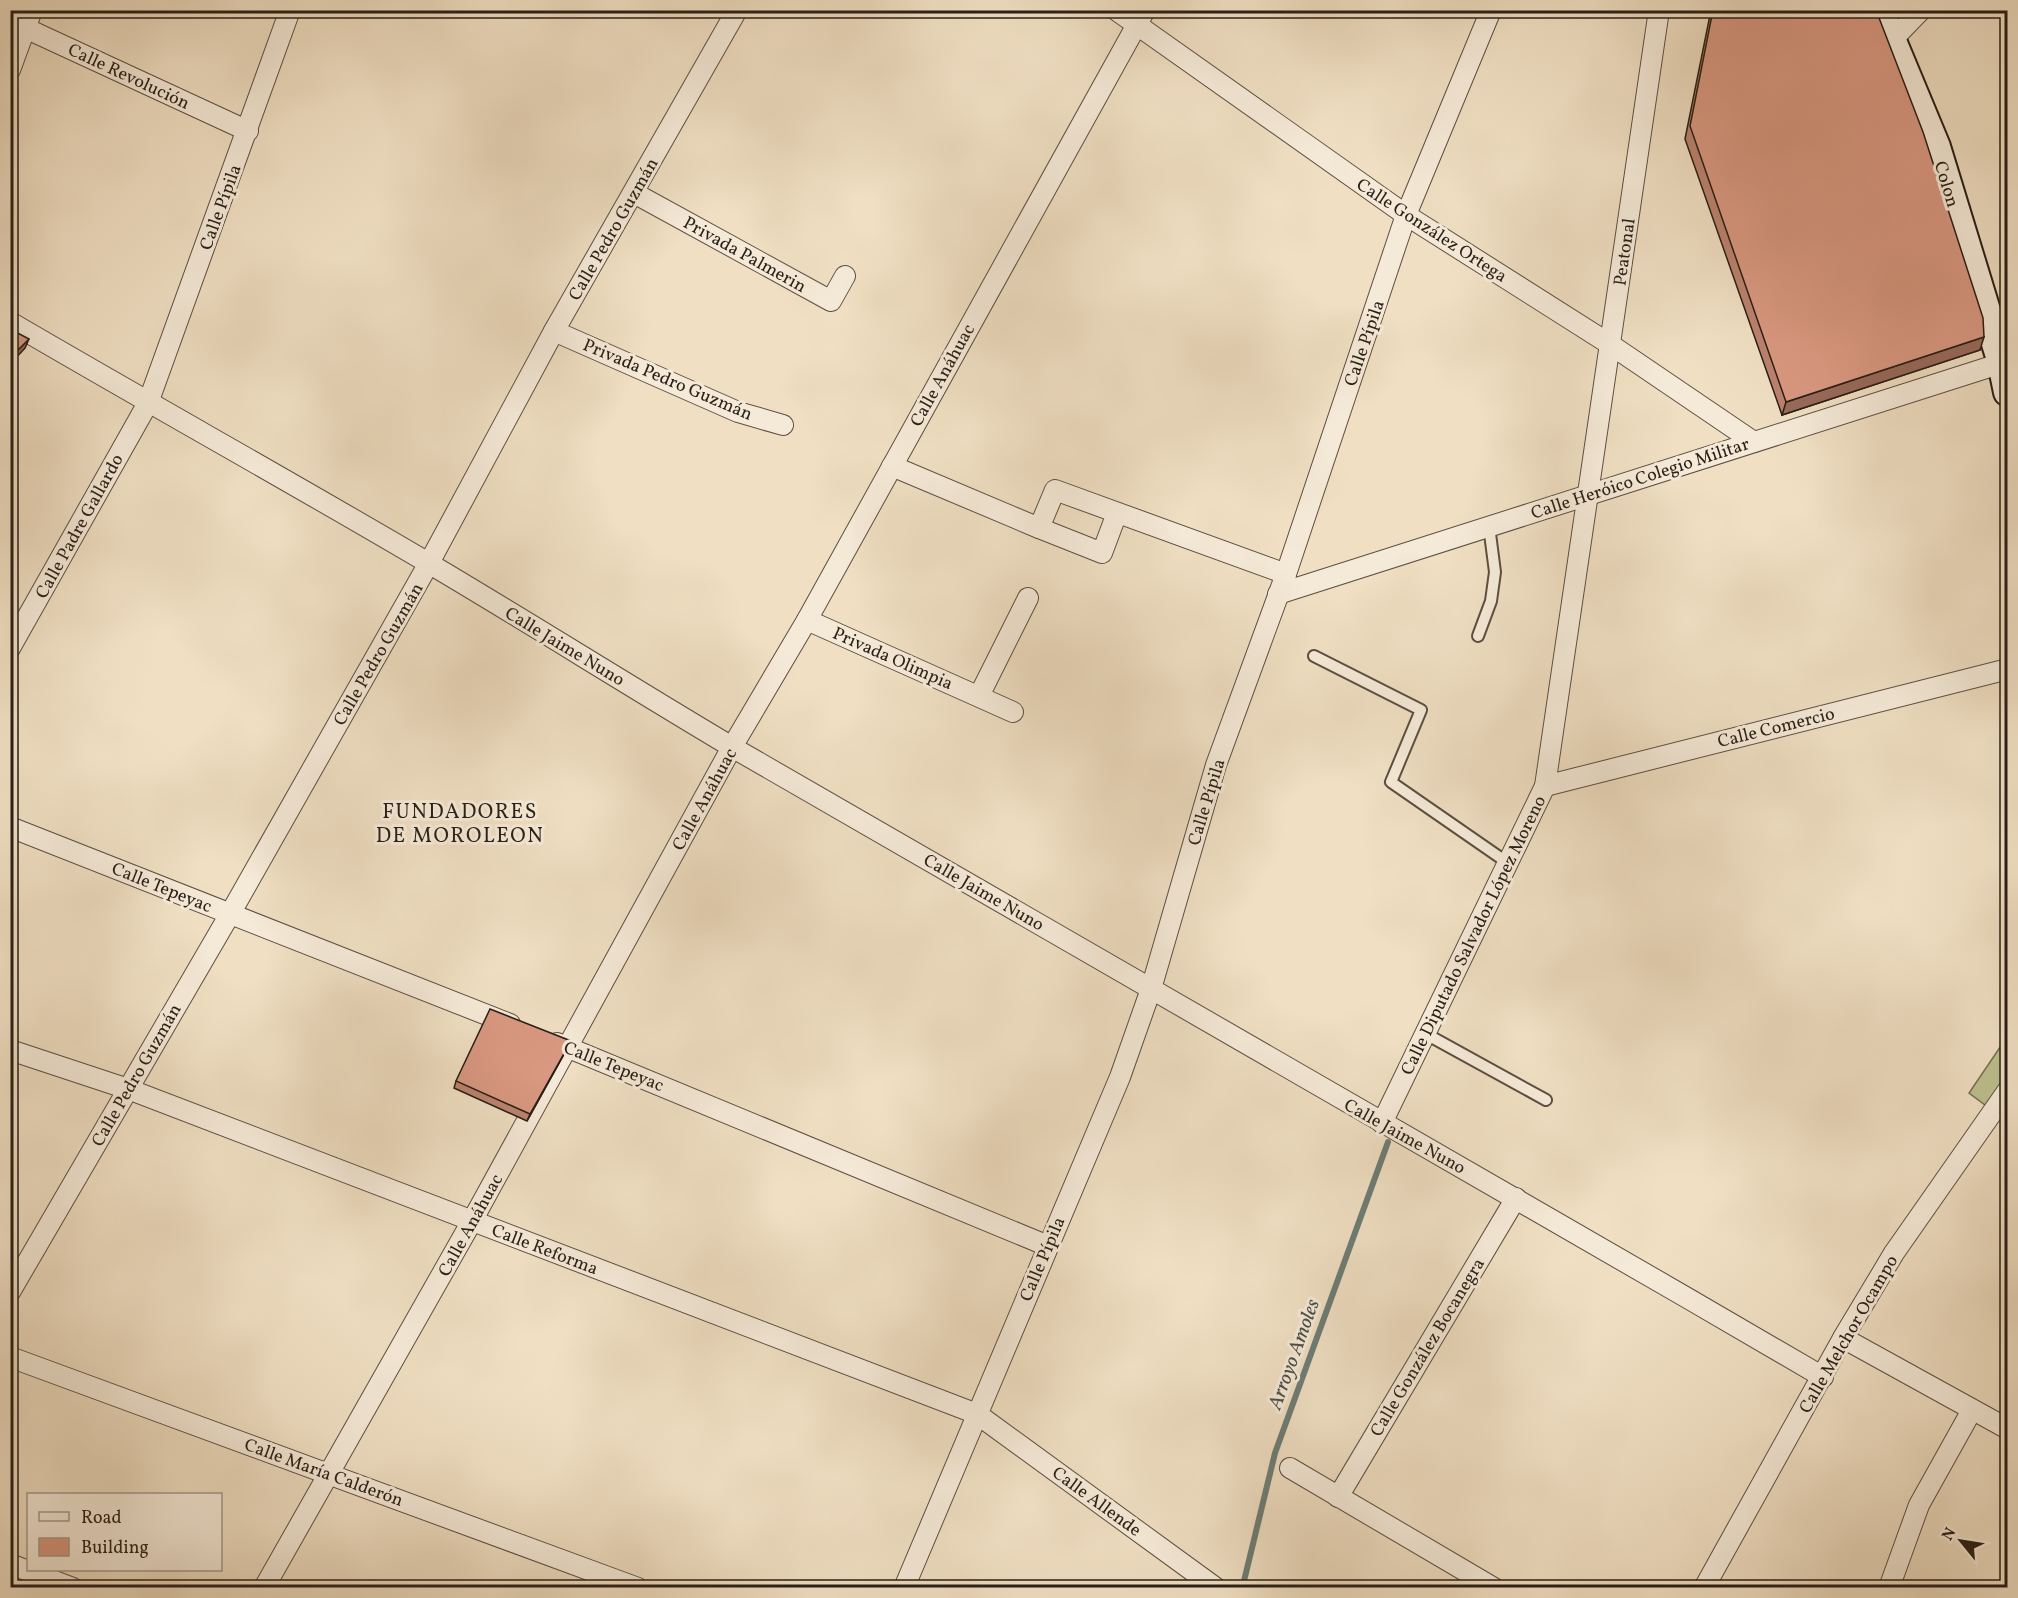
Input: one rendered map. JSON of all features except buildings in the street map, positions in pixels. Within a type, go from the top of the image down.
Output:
[{"type":"street","name":"Calle Pípila","points":[[148,403],[248,132],[290,10]]},
{"type":"street","name":"Calle Pedro Guzmán","points":[[10,1292],[230,914],[429,563],[554,331],[737,10]]},
{"type":"street","name":"Calle González Ortega","points":[[1116,10],[1141,18],[1406,215],[1611,345],[1754,442]]},
{"type":"street","name":"Calle Pípila","points":[[904,1587],[1120,1077],[1151,988],[1216,765],[1286,574],[1406,215],[1491,10]]},
{"type":"street","name":"Peatonal","points":[[1589,493],[1659,10]]},
{"type":"street","name":"Colon","points":[[1879,10],[1936,147],[2005,362],[2007,392]]},
{"type":"street","points":[[1891,41],[1922,10]]},
{"type":"street","name":"Calle Anáhuac","points":[[264,1587],[472,1221],[732,747],[807,620],[1141,18]]},
{"type":"street","name":"Calle Revolución","points":[[23,20],[248,132]]},
{"type":"street","points":[[10,70],[23,20]]},
{"type":"street","name":"Privada Palmerin","points":[[634,193],[831,301],[845,276]]},
{"type":"street","name":"Calle Jaime Nuno","points":[[10,322],[429,563],[732,747],[1823,1377]]},
{"type":"street","name":"Privada Pedro Guzmán","points":[[554,331],[738,412],[783,425]]},
{"type":"street","name":"Calle Heróico Colegio Militar","points":[[1278,594],[2005,362]]},
{"type":"street","name":"Calle Padre Gallardo","points":[[10,648],[148,403]]},
{"type":"street","points":[[892,466],[1102,553],[1117,513]]},
{"type":"street","points":[[1039,528],[1055,490],[1286,574]]},
{"type":"street","name":"Calle Diputado Salvador López Moreno","points":[[1382,1123],[1545,786],[1589,493]]},
{"type":"street","points":[[979,696],[1028,598]]},
{"type":"street","name":"Privada Olimpia","points":[[807,620],[1013,712]]},
{"type":"street","name":"Calle Comercio","points":[[1545,786],[2007,669]]},
{"type":"street","name":"Calle Tepeyac","points":[[10,827],[568,1047],[1048,1246]]},
{"type":"street","name":"Calle Reforma","points":[[10,1050],[128,1089],[977,1414]]},
{"type":"street","name":"Calle Melchor Ocampo","points":[[1704,1587],[1843,1338],[1894,1253],[2007,1090]]},
{"type":"street","name":"Calle González Bocanegra","points":[[1338,1497],[1516,1198]]},
{"type":"street","points":[[1843,1338],[2007,1429]]},
{"type":"street","name":"Calle María Calderón","points":[[10,1357],[328,1474],[592,1580],[638,1587]]},
{"type":"street","points":[[1889,1587],[1919,1505],[1972,1410]]},
{"type":"street","name":"Calle Allende","points":[[977,1414],[1216,1587]]},
{"type":"street","points":[[1290,1468],[1494,1587]]},
{"type":"street","points":[[10,1564],[27,1570]]},
{"type":"street","points":[[29,1571],[74,1587]]},
{"type":"lane","points":[[1478,636],[1491,601],[1495,572],[1489,526]]},
{"type":"lane","points":[[1314,656],[1421,710],[1391,782],[1508,864]]},
{"type":"lane","points":[[1426,1034],[1546,1100]]},
{"type":"green space","points":[[2007,1037],[2007,1090],[1993,1111],[1969,1093]]},
{"type":"waterway","name":"Arroyo Amoles","points":[[1244,1581],[1275,1453],[1388,1142]]},
{"type":"district","name":"FUNDADORES DE MOROLEON","points":[[460,823]]}]
